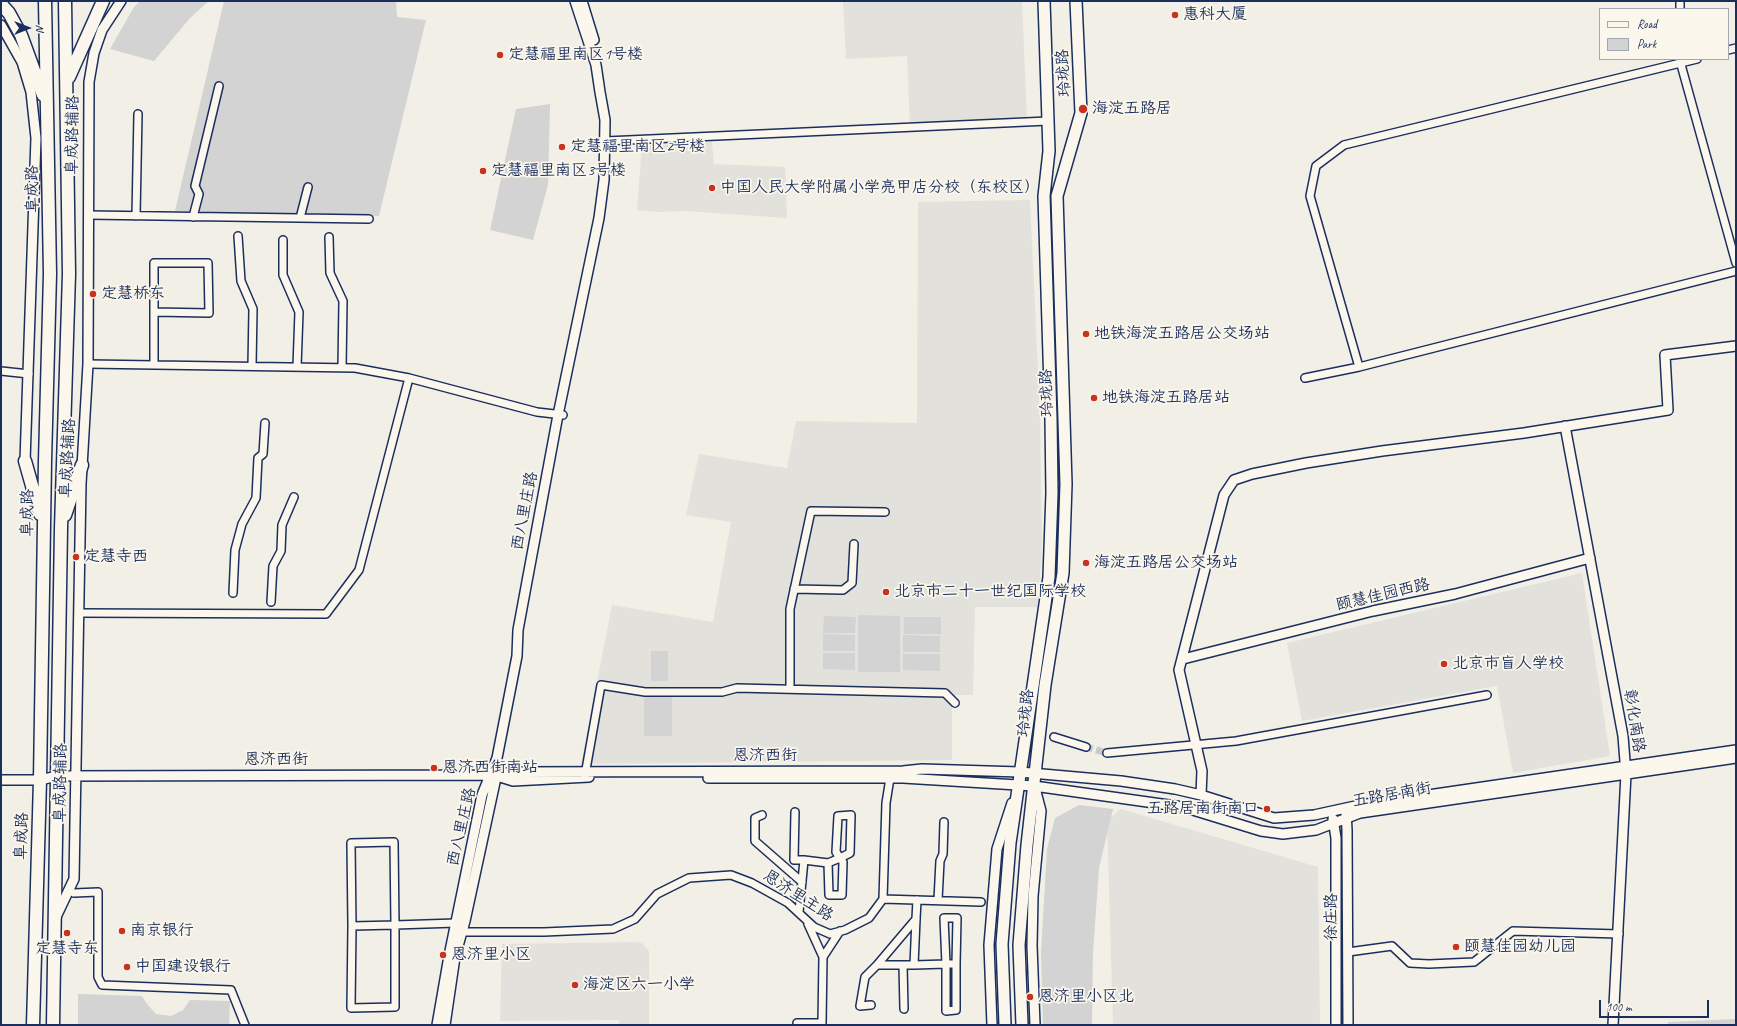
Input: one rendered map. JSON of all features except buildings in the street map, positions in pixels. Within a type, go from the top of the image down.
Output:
[{"type":"highway","name":"阜成路","points":[[33,1025],[40,780],[50,274],[45,3]]},
{"type":"highway","name":"阜成路","points":[[53,1025],[61,528],[69,274],[65,3]]},
{"type":"highway","points":[[67,82],[101,4]]},
{"type":"highway","points":[[5,8],[21,35],[47,105]]},
{"type":"highway","points":[[25,461],[44,529]]},
{"type":"highway","points":[[61,528],[82,465]]},
{"type":"main road","name":"玲珑路","points":[[1005,1025],[1002,944],[1010,843],[1049,577],[1052,493],[1044,196],[1049,151],[1044,1]]},
{"type":"main road","name":"玲珑路","points":[[1022,1025],[1018,945],[1027,845],[1045,685],[1063,573],[1066,484],[1057,196],[1081,114],[1076,1]]},
{"type":"street","name":"阜成路辅路","points":[[54,920],[74,879],[82,465],[88,364],[89,82],[94,53],[102,30],[121,1]]},
{"type":"street","name":"西八里庄路","points":[[575,1],[596,65],[608,141]]},
{"type":"street","name":"西八里庄路","points":[[436,1025],[482,794],[503,759],[523,655],[523,629],[560,415],[606,202],[610,116],[596,47],[582,1]]},
{"type":"street","points":[[1,24],[22,62],[31,92],[36,138],[25,461]]},
{"type":"street","points":[[1359,367],[1310,196],[1316,166],[1344,145],[1680,61],[1736,263]]},
{"type":"street","points":[[193,217],[199,194],[195,186],[219,86]]},
{"type":"street","points":[[136,216],[138,114]]},
{"type":"street","points":[[608,141],[1048,121]]},
{"type":"street","points":[[300,218],[308,187]]},
{"type":"street","points":[[88,215],[369,219]]},
{"type":"street","points":[[238,236],[241,281],[253,309],[252,366]]},
{"type":"street","points":[[329,237],[330,273],[343,301],[342,368]]},
{"type":"street","points":[[283,240],[284,275],[299,312],[297,367]]},
{"type":"street","points":[[154,312],[208,313],[208,263],[154,263],[154,312],[154,364]]},
{"type":"street","points":[[1305,378],[1359,367],[1736,271]]},
{"type":"street","points":[[1201,794],[1202,771],[1179,670],[1224,495],[1234,480],[1252,474],[1382,451],[1565,426],[1668,410],[1665,355],[1736,346]]},
{"type":"street","points":[[88,364],[355,368],[410,378],[536,412],[560,415]]},
{"type":"street","points":[[1,371],[28,374]]},
{"type":"street","points":[[78,613],[326,614],[359,570],[410,378]]},
{"type":"street","points":[[233,593],[235,550],[242,524],[256,498],[258,458],[262,454],[265,423]]},
{"type":"street","name":"彰化南路","points":[[1565,426],[1623,736],[1626,774],[1619,934],[1613,1025]]},
{"type":"street","points":[[271,602],[273,566],[281,551],[282,525],[294,497]]},
{"type":"street","points":[[790,689],[790,609],[811,511],[885,512]]},
{"type":"street","points":[[794,589],[843,590],[852,583],[854,544]]},
{"type":"street","name":"颐慧佳园西路","points":[[1183,659],[1373,611],[1455,594],[1590,558]]},
{"type":"street","points":[[585,775],[601,685],[645,692],[722,692],[737,688],[945,693],[955,703]]},
{"type":"street","points":[[1108,754],[1236,741],[1487,695]]},
{"type":"street","points":[[1054,737],[1086,747]]},
{"type":"street","name":"五路居南街","points":[[1035,773],[1121,781],[1201,794],[1274,818],[1292,818],[1345,808],[1736,750]]},
{"type":"street","name":"五路居南街","points":[[1034,786],[1183,807],[1271,833],[1283,834],[1316,830],[1360,813],[1736,758]]},
{"type":"street","name":"恩济西街","points":[[1,780],[40,780],[57,776],[493,775],[513,781],[585,775],[903,771],[922,769],[1035,773]]},
{"type":"street","name":"西八里庄路","points":[[445,1025],[455,957],[462,932],[493,775]]},
{"type":"street","name":"恩济西街","points":[[585,775],[890,778],[1034,786]]},
{"type":"street","points":[[890,778],[886,803],[883,899],[981,902]]},
{"type":"street","name":"玲珑路","points":[[992,1025],[989,945],[998,849],[1018,785]]},
{"type":"street","name":"玲珑路","points":[[1034,786],[1041,811],[1033,903],[1032,946],[1035,1025]]},
{"type":"street","name":"徐庄路","points":[[1345,808],[1348,1025]]},
{"type":"street","name":"徐庄路","points":[[1332,811],[1336,838],[1336,1025]]},
{"type":"street","points":[[795,812],[794,860],[828,863],[840,858],[850,853],[851,815],[838,816],[836,852],[840,858],[843,862],[842,895],[829,895],[828,863]]},
{"type":"street","points":[[762,815],[755,818],[755,841],[802,882]]},
{"type":"street","points":[[938,900],[940,861],[943,854],[944,822]]},
{"type":"street","points":[[394,842],[395,1007],[351,1008],[352,926],[351,843],[394,842]]},
{"type":"street","points":[[799,912],[804,860]]},
{"type":"street","name":"恩济里主路","points":[[462,932],[544,932],[613,929],[635,919],[657,894],[689,878],[731,875],[752,883],[788,903],[814,927],[830,934],[869,918],[883,899]]},
{"type":"street","points":[[74,892],[98,892],[98,977],[102,986],[231,990],[245,1025]]},
{"type":"street","points":[[914,964],[917,900]]},
{"type":"street","points":[[944,918],[957,918],[956,964],[956,1010],[946,1011],[944,918]]},
{"type":"street","points":[[871,1005],[860,1006],[865,977],[916,919]]},
{"type":"street","points":[[797,1023],[822,1023],[823,957],[807,920]]},
{"type":"street","points":[[352,926],[456,924]]},
{"type":"street","points":[[823,957],[840,931]]},
{"type":"street","points":[[1348,952],[1392,946],[1410,963],[1429,964],[1474,962],[1513,931],[1619,934]]},
{"type":"street","points":[[877,965],[956,964]]},
{"type":"street","points":[[903,965],[904,1009]]},
{"type":"shaded area","points":[[843,1],[1022,1],[1027,120],[910,125],[907,56],[846,59]]},
{"type":"shaded area","name":"中国人民大学附属小学亮甲店分校（东校区）","points":[[712,142],[714,164],[785,167],[787,218],[685,211],[659,212],[637,210],[642,146]]},
{"type":"shaded area","points":[[1030,200],[1040,414],[1042,545],[1038,607],[975,607],[973,695],[952,695],[952,760],[581,764],[612,605],[713,622],[731,522],[686,515],[699,454],[787,468],[796,421],[917,423],[918,202]]},
{"type":"shaded area","name":"北京市盲人学校","points":[[1582,573],[1610,756],[1513,773],[1497,686],[1302,721],[1287,643]]},
{"type":"shaded area","points":[[1121,809],[1318,867],[1320,1025],[1113,1025],[1107,821]]},
{"type":"shaded area","name":"海淀区六一小学","points":[[642,943],[649,951],[649,1025],[619,1025],[619,1020],[500,1021],[502,944]]},
{"type":"green space","points":[[140,1],[209,1],[190,18],[154,61],[110,49],[134,7]]},
{"type":"green space","points":[[224,1],[396,1],[397,17],[426,20],[379,216],[175,211]]},
{"type":"green space","points":[[550,104],[548,185],[533,240],[490,230],[516,109]]},
{"type":"green space","points":[[858,615],[900,616],[900,672],[858,672]]},
{"type":"green space","points":[[824,616],[856,617],[855,633],[823,633]]},
{"type":"green space","points":[[904,617],[941,617],[941,634],[904,634]]},
{"type":"green space","points":[[823,634],[855,635],[855,651],[823,651]]},
{"type":"green space","points":[[903,635],[940,636],[940,652],[903,652]]},
{"type":"green space","points":[[651,651],[668,651],[668,681],[651,681]]},
{"type":"green space","points":[[823,653],[855,653],[855,670],[823,669]]},
{"type":"green space","points":[[903,654],[940,654],[940,671],[903,670]]},
{"type":"green space","points":[[644,695],[672,695],[672,736],[644,736]]},
{"type":"green space","points":[[1079,805],[1113,809],[1099,868],[1093,952],[1092,1025],[1043,1025],[1041,952],[1047,849],[1055,818]]},
{"type":"green space","points":[[78,994],[142,996],[156,1014],[171,1016],[183,1010],[190,1000],[230,1001],[229,1025],[78,1025]]},
{"type":"green space","points":[[1736,1019],[1736,1025],[1667,1025],[1668,1022]]},
{"type":"tunnel","points":[[1086,747],[1107,753]]},
{"type":"place","name":"惠科大厦","points":[[1175,15]]},
{"type":"place","name":"定慧福里南区1号楼","points":[[500,55]]},
{"type":"place","name":"海淀五路居","points":[[1083,109]]},
{"type":"place","name":"定慧福里南区2号楼","points":[[562,147]]},
{"type":"place","name":"定慧福里南区3号楼","points":[[483,171]]},
{"type":"place","name":"中国人民大学附属小学亮甲店分校（东校区）","points":[[712,188]]},
{"type":"place","name":"定慧桥东","points":[[93,294]]},
{"type":"place","name":"地铁海淀五路居公交场站","points":[[1086,334]]},
{"type":"place","name":"地铁海淀五路居站","points":[[1094,398]]},
{"type":"place","name":"定慧寺西","points":[[76,557]]},
{"type":"place","name":"海淀五路居公交场站","points":[[1086,563]]},
{"type":"place","name":"北京市二十一世纪国际学校","points":[[886,592]]},
{"type":"place","name":"北京市盲人学校","points":[[1444,664]]},
{"type":"place","name":"恩济西街南站","points":[[434,768]]},
{"type":"place","name":"五路居南街南口","points":[[1267,809]]},
{"type":"place","name":"南京银行","points":[[122,931]]},
{"type":"place","name":"定慧寺东","points":[[67,933]]},
{"type":"place","name":"颐慧佳园幼儿园","points":[[1456,947]]},
{"type":"place","name":"恩济里小区","points":[[443,955]]},
{"type":"place","name":"中国建设银行","points":[[127,967]]},
{"type":"place","name":"海淀区六一小学","points":[[575,985]]},
{"type":"place","name":"恩济里小区北","points":[[1030,997]]}]
